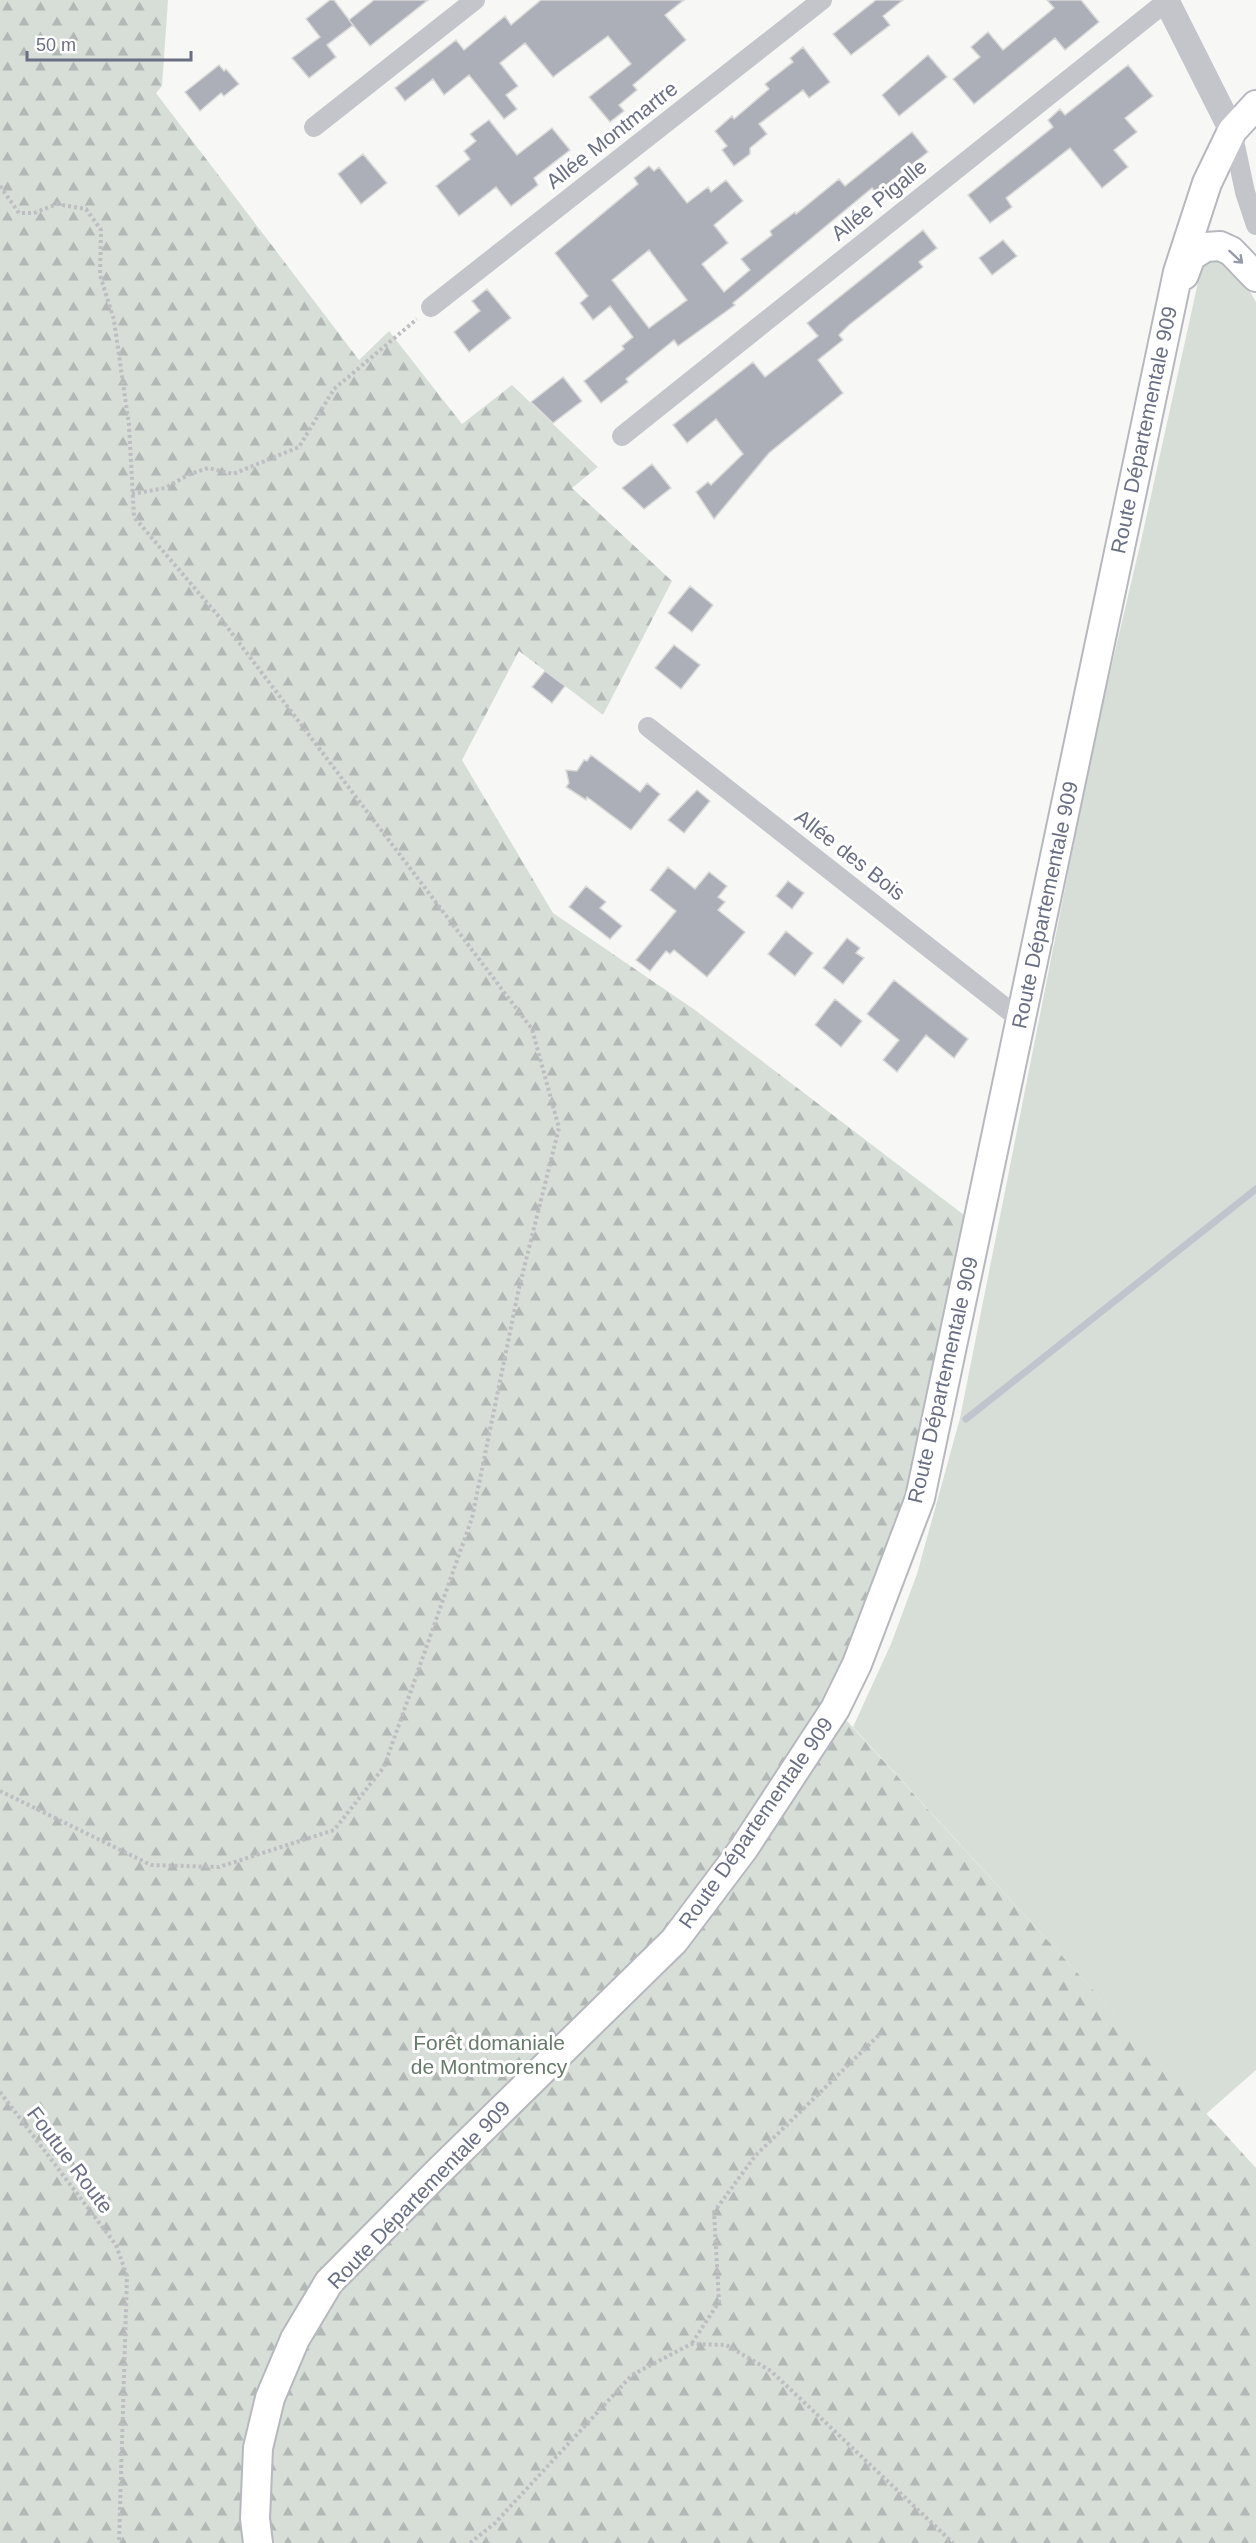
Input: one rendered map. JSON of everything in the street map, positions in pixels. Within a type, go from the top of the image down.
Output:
[{"type":"main road","name":"Route Départementale 909","points":[[258,2543],[255,2519],[258,2448],[270,2398],[295,2339],[329,2282],[674,1941],[744,1848],[836,1709],[857,1664],[920,1498],[1166,322],[1190,230],[1207,183],[1232,131],[1256,105]]},
{"type":"main road","points":[[1166,322],[1191,256],[1206,247],[1220,246],[1231,251],[1256,277]]},
{"type":"street","points":[[314,127],[475,0]]},
{"type":"street","name":"Allée Montmartre","points":[[431,307],[822,0]]},
{"type":"street","points":[[1166,1],[1232,131],[1245,192],[1256,225]]},
{"type":"street","name":"Allée Pigalle","points":[[621,436],[1166,1]]},
{"type":"street","name":"Allée des Bois","points":[[648,728],[1021,1020]]},
{"type":"path","points":[[0,186],[18,213],[34,213],[57,204],[86,209],[101,230],[100,275],[114,320],[129,425],[134,517],[221,620],[532,1029],[559,1128],[519,1288],[472,1518],[384,1767],[334,1830],[219,1868],[151,1865],[0,1791]]},
{"type":"path","points":[[132,494],[165,488],[190,474],[208,468],[233,474],[299,447],[334,389],[347,375],[431,307]]},
{"type":"path","points":[[470,2543],[495,2523],[632,2375],[691,2344],[719,2302],[714,2212],[755,2156],[881,2033]]},
{"type":"path","name":"Foutue Route","points":[[0,2092],[116,2245],[127,2276],[119,2543]]},
{"type":"path","points":[[691,2344],[726,2345],[771,2371],[953,2543]]},
{"type":"green space","name":"Forêt domaniale de Montmorency","points":[[0,0],[168,0],[162,86],[156,93],[359,360],[389,331],[462,424],[512,385],[598,467],[572,488],[672,581],[603,715],[519,651],[462,760],[553,913],[695,1010],[989,1234],[920,1498],[836,1709],[1256,2168],[1256,2543],[0,2543]]},
{"type":"green space","points":[[1215,261],[1235,266],[1256,302],[1256,2070],[1206,2114],[853,1727],[891,1644],[917,1574],[960,1418],[1096,732],[1202,264]]},
{"type":"building","points":[[330,0],[334,0],[353,25],[327,45],[336,57],[309,78],[292,58],[320,37],[306,19]]},
{"type":"building","points":[[374,0],[428,0],[370,46],[349,20]]},
{"type":"building","points":[[541,0],[684,0],[665,15],[686,40],[633,85],[637,90],[619,105],[624,111],[610,122],[589,97],[631,64],[608,36],[553,77],[525,43],[500,63],[518,86],[506,95],[517,109],[504,119],[469,75],[444,95],[433,79],[405,101],[395,88],[456,40],[464,50],[505,16],[511,25]]},
{"type":"building","points":[[876,0],[903,0],[883,16],[890,25],[851,55],[833,34]]},
{"type":"building","points":[[1047,0],[1081,0],[1099,22],[1065,50],[1055,38],[974,104],[953,79],[980,57],[971,47],[988,32],[1003,50],[1054,8]]},
{"type":"building","points":[[803,47],[830,82],[809,98],[803,90],[759,124],[767,134],[750,148],[750,154],[734,166],[722,150],[727,146],[715,131],[732,116],[734,119],[769,89],[765,84],[793,62],[790,58]]},
{"type":"building","points":[[928,55],[947,77],[899,116],[882,95]]},
{"type":"building","points":[[219,65],[224,71],[226,69],[239,84],[224,96],[221,93],[200,111],[185,92]]},
{"type":"building","points":[[1128,65],[1153,96],[1125,118],[1137,132],[1114,150],[1128,167],[1102,188],[1070,148],[1006,198],[1012,207],[990,223],[968,195],[1053,127],[1048,120],[1060,109],[1065,115]]},
{"type":"building","points":[[489,120],[517,155],[552,128],[570,150],[534,178],[538,185],[511,206],[496,187],[459,216],[436,186],[470,159],[464,151],[476,141],[470,134]]},
{"type":"building","points":[[912,132],[928,152],[876,193],[872,188],[733,303],[735,305],[678,346],[674,340],[626,379],[628,382],[601,403],[584,381],[624,349],[622,346],[633,337],[610,306],[593,320],[580,303],[588,296],[555,253],[638,184],[634,178],[649,166],[654,171],[659,167],[687,203],[708,187],[711,192],[726,180],[743,201],[714,225],[728,243],[702,264],[724,292],[750,270],[741,259],[772,235],[770,231],[795,212],[796,214],[839,179],[845,186]],"holes":[[[649,250],[687,300],[649,328],[612,280]]]},
{"type":"building","points":[[363,154],[387,183],[361,204],[338,174]]},
{"type":"building","points":[[923,230],[937,248],[919,262],[923,267],[849,325],[839,335],[843,340],[818,360],[843,393],[769,453],[714,519],[696,492],[708,482],[711,485],[743,454],[716,419],[687,443],[673,425],[753,362],[765,377],[818,336],[807,323]]},
{"type":"building","points":[[1003,240],[1017,256],[992,275],[979,258]]},
{"type":"building","points":[[487,289],[511,318],[469,352],[454,332],[480,311],[472,301]]},
{"type":"building","points":[[563,377],[582,401],[553,423],[531,402]]},
{"type":"building","points":[[652,464],[671,488],[644,509],[622,488]]},
{"type":"building","points":[[690,586],[713,605],[692,632],[668,613]]},
{"type":"building","points":[[674,645],[700,665],[681,689],[655,668]]},
{"type":"building","points":[[545,671],[565,686],[552,703],[532,687]]},
{"type":"building","points":[[591,755],[640,792],[647,783],[660,794],[631,830],[587,797],[586,800],[566,787],[569,783],[566,770],[577,771],[584,760],[587,761]]},
{"type":"building","points":[[697,790],[710,801],[684,833],[668,820]]},
{"type":"building","points":[[668,867],[695,889],[709,872],[727,886],[718,897],[725,902],[718,910],[745,932],[707,977],[674,950],[670,954],[666,951],[650,971],[636,960],[676,911],[650,890]]},
{"type":"building","points":[[788,881],[804,893],[792,909],[776,896]]},
{"type":"building","points":[[586,886],[606,902],[600,908],[622,926],[610,939],[569,907]]},
{"type":"building","points":[[786,931],[813,953],[795,976],[768,954]]},
{"type":"building","points":[[847,938],[860,948],[856,953],[864,958],[843,984],[823,968]]},
{"type":"building","points":[[894,980],[968,1039],[954,1058],[926,1035],[897,1072],[883,1060],[899,1040],[867,1014]]},
{"type":"building","points":[[835,999],[862,1021],[841,1047],[815,1025]]},
{"type":"waterway","points":[[966,1419],[1256,1189]]}]
